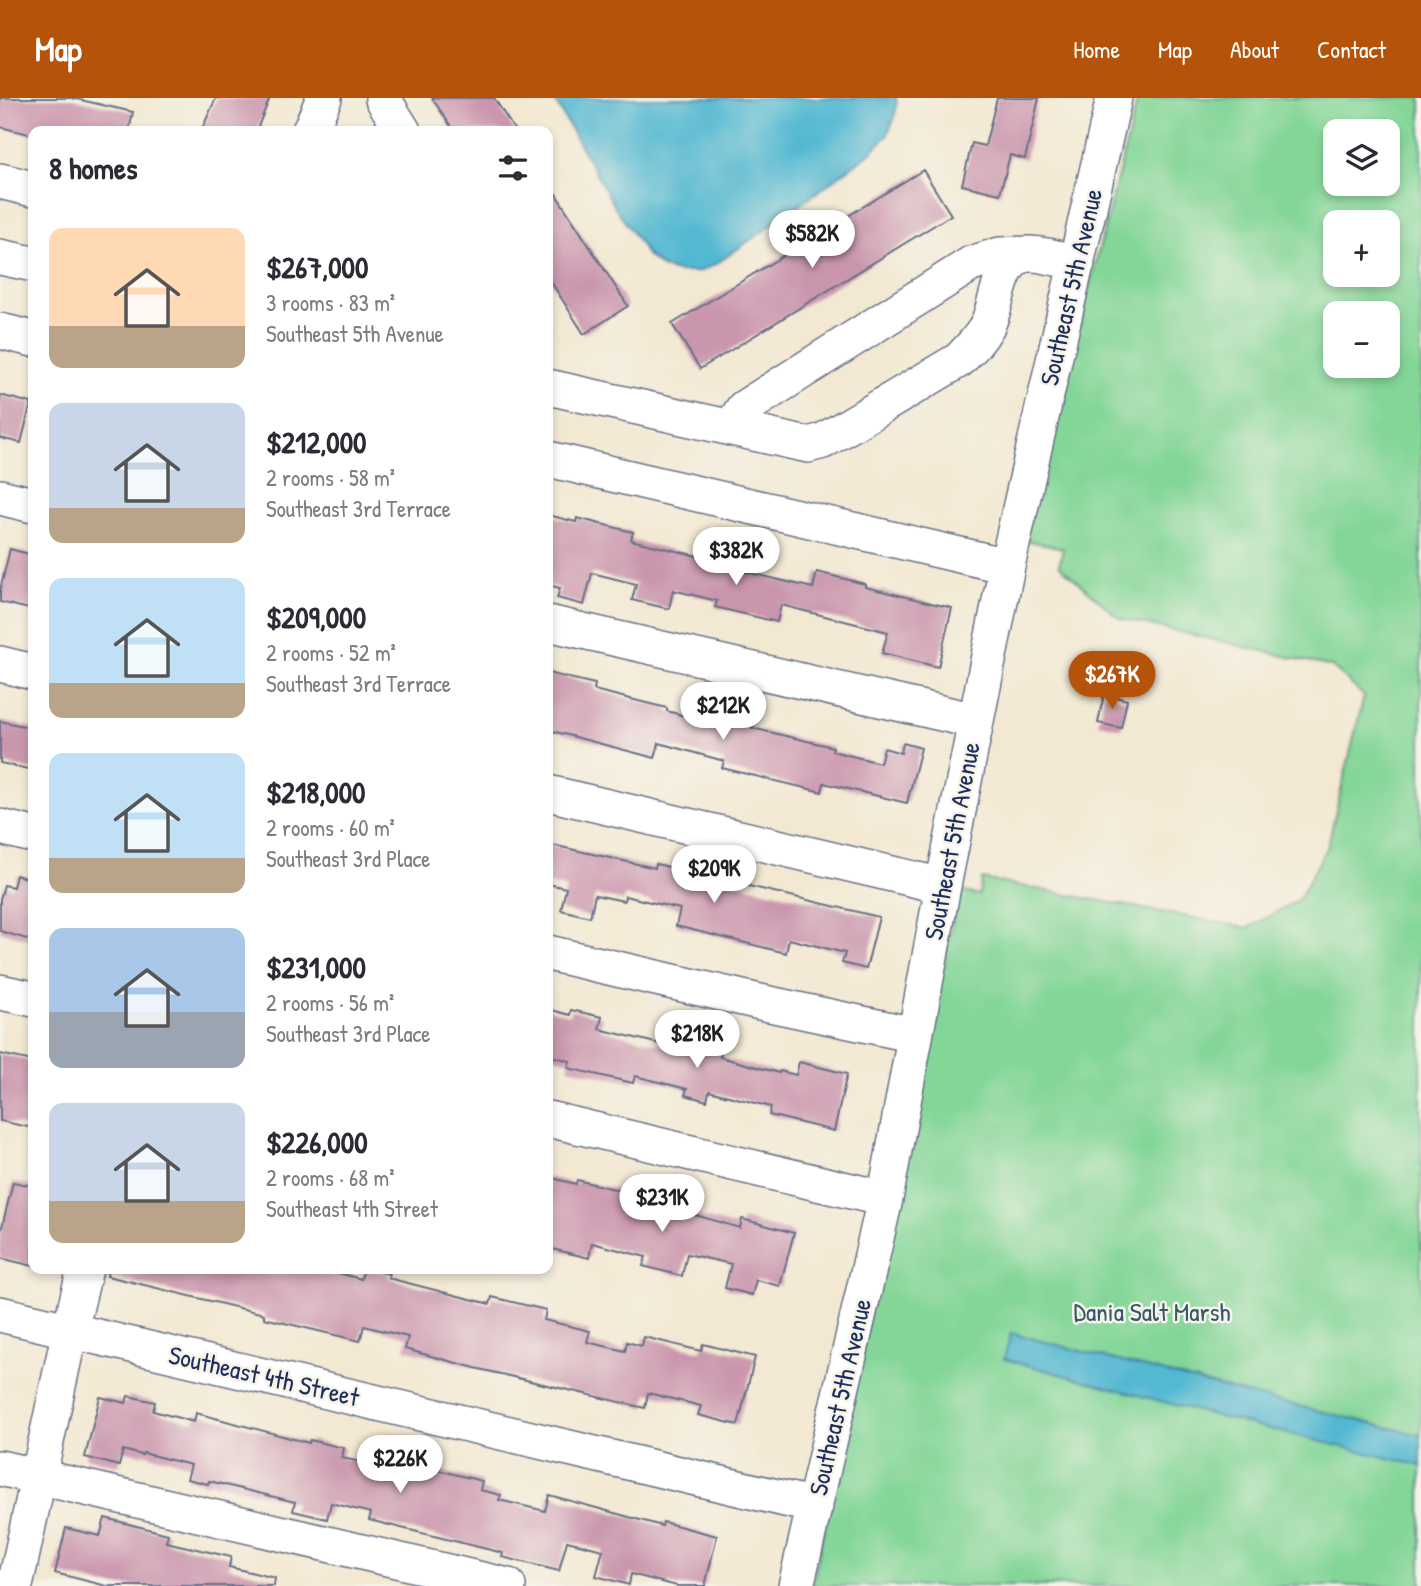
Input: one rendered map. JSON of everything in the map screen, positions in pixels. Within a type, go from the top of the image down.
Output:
[{"type":"street","points":[[312,126],[324,98]]},
{"type":"street","name":"Southeast 5th Avenue","points":[[796,1586],[885,1199],[943,886],[1007,566],[1114,98]]},
{"type":"street","points":[[383,99],[400,126]]},
{"type":"street","points":[[0,181],[28,188]]},
{"type":"street","points":[[553,386],[808,445],[823,441],[960,360],[988,325],[1009,265],[1016,257],[1029,254]]},
{"type":"street","points":[[730,428],[744,408],[971,264],[1000,255],[1029,254],[1077,263]]},
{"type":"street","points":[[0,257],[28,263]]},
{"type":"street","points":[[0,331],[28,338]]},
{"type":"street","points":[[553,460],[1007,566]]},
{"type":"street","points":[[0,497],[28,504]]},
{"type":"street","points":[[553,624],[976,721]]},
{"type":"street","points":[[0,664],[28,671]]},
{"type":"street","points":[[553,794],[943,886]]},
{"type":"street","points":[[0,827],[28,834]]},
{"type":"street","points":[[553,954],[915,1035]]},
{"type":"street","points":[[0,992],[28,998]]},
{"type":"street","points":[[553,1120],[885,1199]]},
{"type":"street","points":[[15,1586],[84,1274]]},
{"type":"street","name":"Southeast 4th Street","points":[[0,1314],[815,1506]]},
{"type":"street","points":[[0,1468],[508,1586]]},
{"type":"green space","name":"Dania Salt Marsh","points":[[1138,98],[1421,98],[1421,1586],[812,1586],[959,891],[979,895],[982,879],[1248,928],[1299,899],[1327,848],[1364,696],[1332,667],[1119,618],[1059,565],[1063,548],[1024,540]]},
{"type":"water","points":[[553,98],[897,100],[895,117],[887,136],[870,153],[716,264],[699,272],[678,272],[662,268],[648,256],[615,207]]},
{"type":"water","points":[[1011,1333],[1239,1392],[1421,1435],[1421,1466],[1216,1416],[1004,1359]]},
{"type":"building","points":[[0,98],[72,98],[133,112],[130,126],[28,126],[28,134],[0,127]]},
{"type":"building","points":[[216,98],[270,98],[258,126],[203,126]]},
{"type":"building","points":[[432,98],[494,98],[512,126],[451,126]]},
{"type":"building","points":[[997,98],[1039,98],[1025,159],[1010,155],[1000,194],[962,185],[972,143],[985,146]]},
{"type":"building","points":[[923,170],[951,215],[700,369],[672,324]]},
{"type":"building","points":[[553,190],[628,306],[584,334],[553,285]]},
{"type":"building","points":[[0,395],[28,402],[28,415],[21,443],[0,438]]},
{"type":"building","points":[[553,516],[576,522],[577,518],[633,532],[631,540],[743,567],[742,571],[813,588],[817,572],[865,584],[865,587],[952,608],[938,667],[882,653],[888,632],[781,605],[777,622],[715,607],[717,601],[673,590],[669,609],[632,600],[636,584],[592,573],[584,605],[557,598],[560,588],[553,586]]},
{"type":"building","points":[[10,549],[28,554],[28,609],[0,602],[0,590]]},
{"type":"building","points":[[553,674],[595,684],[594,690],[667,708],[667,711],[714,724],[718,710],[736,715],[738,705],[757,711],[752,728],[833,747],[832,751],[880,763],[884,748],[901,753],[903,743],[921,748],[907,803],[824,783],[822,792],[722,768],[724,761],[659,743],[655,758],[553,731]]},
{"type":"building","points":[[1104,694],[1127,700],[1121,728],[1098,723]]},
{"type":"building","points":[[0,721],[28,727],[28,769],[0,763]]},
{"type":"building","points":[[553,845],[655,868],[656,864],[879,917],[866,969],[842,963],[845,953],[789,939],[786,953],[676,926],[680,909],[625,896],[624,901],[595,895],[590,917],[561,910],[566,888],[553,885]]},
{"type":"building","points":[[16,875],[28,879],[28,939],[0,931],[0,899],[4,885],[13,887]]},
{"type":"building","points":[[553,1010],[570,1015],[571,1010],[602,1017],[599,1029],[696,1053],[700,1035],[724,1041],[720,1057],[779,1073],[780,1071],[796,1075],[799,1062],[847,1074],[834,1131],[769,1115],[771,1107],[709,1091],[707,1101],[685,1095],[687,1089],[635,1076],[633,1083],[568,1068],[570,1061],[553,1057]]},
{"type":"building","points":[[0,1054],[28,1060],[28,1127],[0,1121]]},
{"type":"building","points":[[553,1178],[576,1184],[577,1180],[697,1209],[695,1215],[740,1228],[742,1219],[794,1233],[780,1286],[756,1280],[752,1295],[725,1288],[731,1264],[687,1254],[682,1276],[643,1266],[646,1257],[592,1243],[589,1258],[553,1249]]},
{"type":"building","points":[[13,1182],[28,1185],[28,1265],[0,1258],[0,1235]]},
{"type":"building","points":[[342,1274],[361,1279],[362,1274],[389,1274],[388,1278],[490,1304],[492,1297],[546,1310],[544,1320],[590,1331],[587,1342],[625,1351],[627,1342],[642,1346],[644,1337],[701,1351],[703,1344],[755,1357],[738,1425],[698,1415],[701,1406],[648,1393],[645,1408],[405,1349],[408,1337],[364,1326],[360,1341],[264,1318],[264,1314],[107,1276]]},
{"type":"building","points":[[128,1396],[155,1402],[153,1411],[194,1422],[196,1413],[309,1443],[310,1440],[344,1448],[342,1458],[404,1471],[406,1462],[482,1481],[480,1490],[501,1495],[499,1500],[545,1511],[549,1495],[662,1526],[663,1522],[717,1536],[705,1586],[677,1586],[631,1574],[629,1585],[596,1576],[603,1550],[567,1541],[559,1571],[502,1557],[503,1553],[369,1520],[371,1513],[331,1503],[327,1519],[293,1511],[295,1502],[209,1481],[208,1484],[187,1479],[191,1465],[143,1453],[142,1455],[123,1450],[119,1466],[85,1457],[100,1397],[126,1403]]},
{"type":"building","points":[[105,1518],[168,1534],[166,1542],[231,1557],[229,1567],[275,1578],[274,1586],[107,1586],[55,1573],[66,1528],[100,1536]]}]
